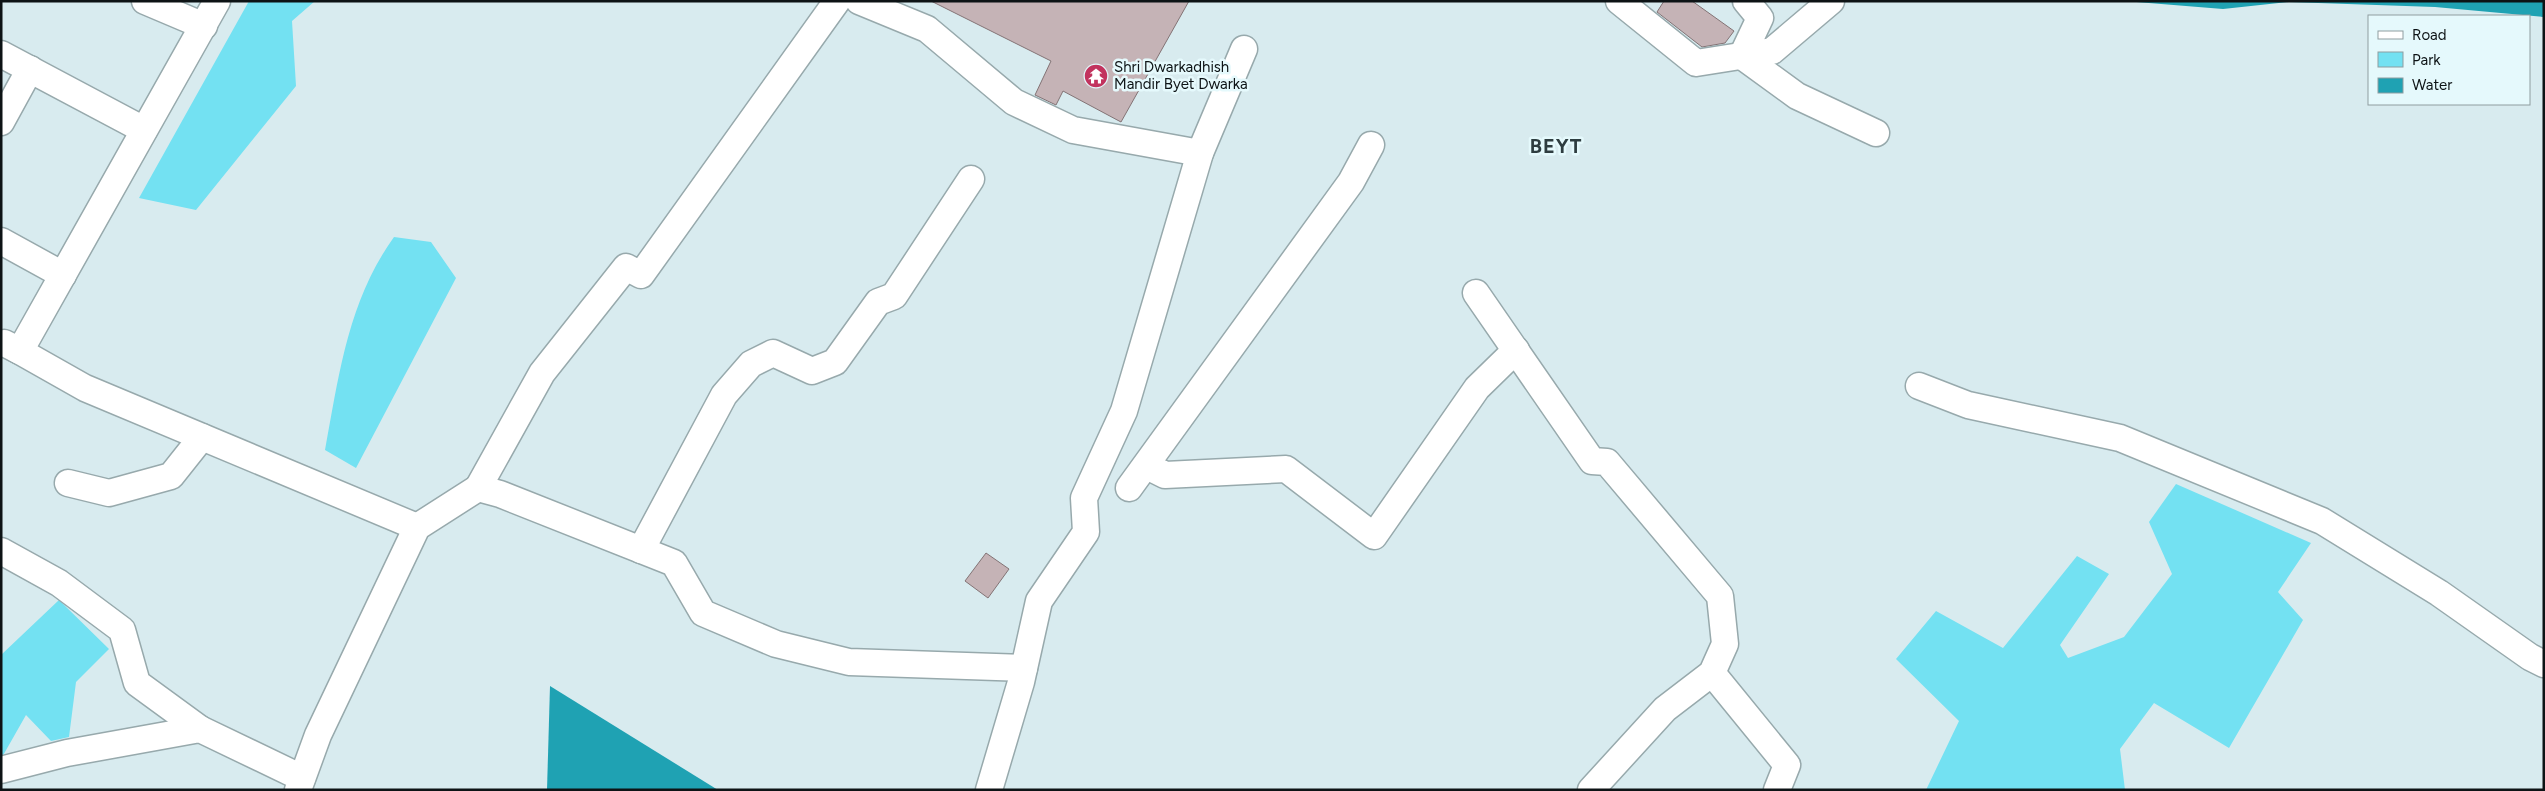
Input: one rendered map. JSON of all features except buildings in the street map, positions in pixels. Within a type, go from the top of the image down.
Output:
[{"type":"street","points":[[145,1],[204,26]]},
{"type":"street","points":[[8,345],[20,351],[217,1]]},
{"type":"street","points":[[1,551],[59,583],[122,630],[137,683],[200,729],[300,784],[318,735],[417,527],[478,488],[542,373],[626,267],[641,275],[837,1]]},
{"type":"street","points":[[1619,1],[1696,63],[1772,51],[1831,1]]},
{"type":"street","points":[[1742,56],[1760,18],[1746,1]]},
{"type":"street","points":[[865,2],[927,29],[1014,102],[1074,130],[1200,153]]},
{"type":"street","points":[[988,790],[1024,668],[1039,601],[1086,532],[1084,498],[1124,411],[1200,153],[1244,49]]},
{"type":"street","points":[[1,54],[144,130]]},
{"type":"street","points":[[1742,56],[1797,96],[1876,133]]},
{"type":"street","points":[[1,122],[30,69]]},
{"type":"street","points":[[1129,488],[1147,466],[1351,182],[1371,145]]},
{"type":"street","points":[[641,550],[724,395],[751,364],[773,353],[812,371],[835,362],[878,302],[894,296],[971,179]]},
{"type":"street","points":[[1,241],[63,275]]},
{"type":"street","points":[[1476,293],[1592,461],[1606,462],[1720,596],[1725,644],[1712,673],[1665,709],[1591,790]]},
{"type":"street","points":[[8,345],[85,388],[417,527]]},
{"type":"street","points":[[1147,466],[1165,475],[1286,469],[1374,536],[1477,388],[1516,350]]},
{"type":"street","points":[[1919,386],[1968,405],[2120,438],[2322,521],[2439,593],[2530,657],[2544,664]]},
{"type":"street","points":[[68,483],[109,493],[171,476],[202,437]]},
{"type":"street","points":[[478,488],[500,494],[674,563],[703,613],[776,644],[849,662],[1024,668]]},
{"type":"street","points":[[1712,673],[1787,764],[1777,790]]},
{"type":"street","points":[[1,770],[67,753],[200,729]]},
{"type":"green space","points":[[249,1],[315,1],[292,21],[296,86],[196,210],[139,198]]},
{"type":"green space","points":[[394,237],[431,242],[456,278],[356,468],[325,450],[347,339],[366,287],[378,261]]},
{"type":"green space","points":[[2176,484],[2311,543],[2278,592],[2303,620],[2229,748],[2154,703],[2120,749],[2125,790],[1926,790],[1959,721],[1896,659],[1936,611],[2003,648],[2077,556],[2109,574],[2060,645],[2068,658],[2124,637],[2172,574],[2149,522]]},
{"type":"green space","points":[[59,600],[109,649],[76,682],[69,737],[51,741],[26,715],[1,759],[1,655]]},
{"type":"water","points":[[2124,1],[2544,1],[2544,17],[2435,7],[2289,2],[2223,9]]},
{"type":"water","points":[[550,686],[718,790],[547,790]]},
{"type":"place","name":"Shri Dwarkadhish Mandir Byet Dwarka","points":[[1096,76]]},
{"type":"district","name":"BEYT","points":[[1556,146]]}]
